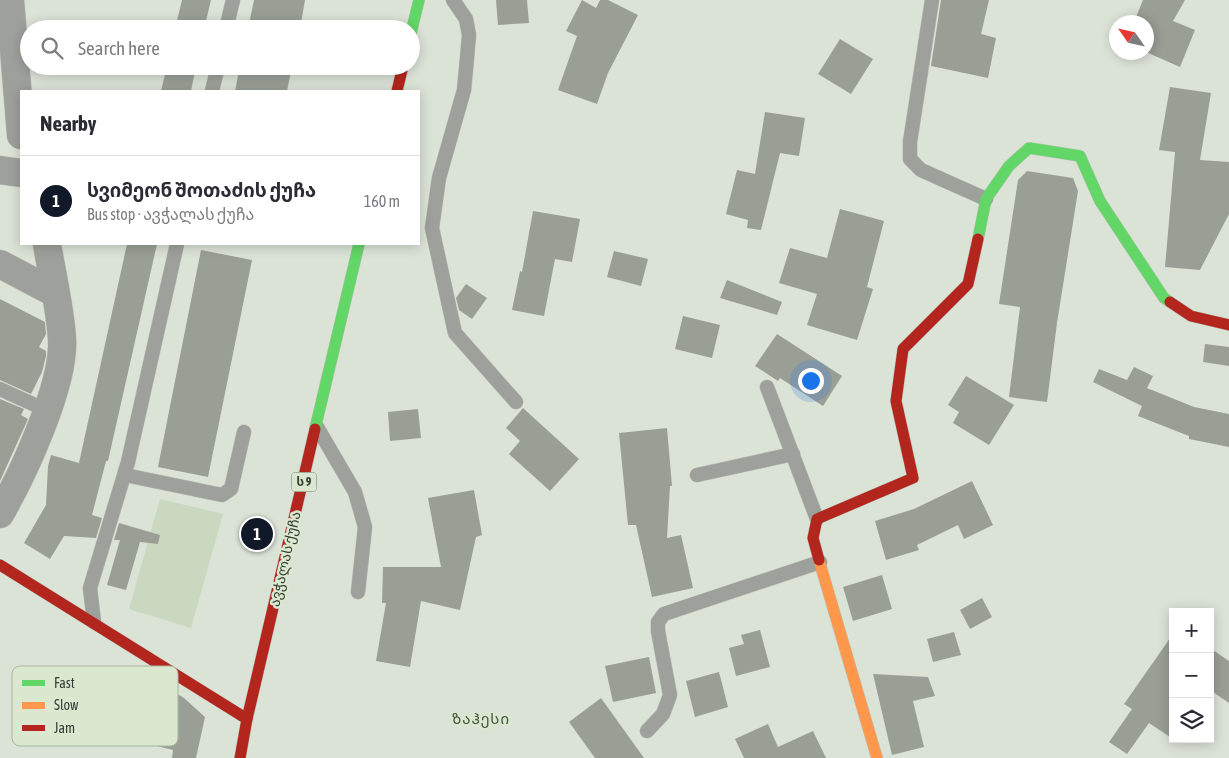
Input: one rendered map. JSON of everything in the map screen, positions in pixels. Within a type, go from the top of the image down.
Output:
[{"type":"main road","points":[[414,20],[419,0]]},
{"type":"main road","points":[[397,90],[401,75]]},
{"type":"main road","points":[[876,758],[813,538],[817,519],[913,478],[896,401],[903,349],[968,284],[986,199],[1009,166],[1028,148],[1080,156],[1100,201],[1164,298],[1191,316],[1229,325]]},
{"type":"main road","name":"ავჭალას ქუჩა","points":[[240,758],[246,719],[360,245]]},
{"type":"main road","points":[[0,565],[163,666]]},
{"type":"main road","points":[[178,676],[246,719]]},
{"type":"street","points":[[10,0],[20,122]]},
{"type":"street","points":[[0,170],[20,173]]},
{"type":"street","points":[[0,514],[19,481],[60,372],[62,339],[47,245]]},
{"type":"street","points":[[0,264],[55,294]]},
{"type":"lane","points":[[228,20],[233,0]]},
{"type":"lane","points":[[453,0],[466,20],[469,35],[468,58],[464,90],[439,178],[432,228],[455,333],[516,402]]},
{"type":"lane","points":[[932,0],[910,142],[910,159],[921,170],[986,199]]},
{"type":"lane","points":[[212,90],[216,75]]},
{"type":"lane","points":[[94,622],[90,588],[124,474],[177,245]]},
{"type":"lane","points":[[767,387],[817,519]]},
{"type":"lane","points":[[0,389],[46,410]]},
{"type":"lane","points":[[316,426],[355,492],[365,527],[358,592]]},
{"type":"lane","points":[[124,474],[222,495],[231,489],[244,432]]},
{"type":"lane","points":[[697,475],[793,454]]},
{"type":"lane","points":[[647,732],[662,714],[670,695],[658,631],[658,622],[664,614],[820,562]]},
{"type":"green space","points":[[160,499],[223,514],[191,628],[129,609]]},
{"type":"building","points":[[182,0],[211,0],[206,20],[177,20]]},
{"type":"building","points":[[254,0],[305,0],[302,20],[250,20]]},
{"type":"building","points":[[496,0],[527,0],[529,23],[498,25]]},
{"type":"building","points":[[582,0],[596,8],[600,0],[608,0],[638,15],[608,73],[597,104],[558,90],[577,36],[566,31]]},
{"type":"building","points":[[941,0],[989,0],[981,34],[996,38],[988,78],[931,66]]},
{"type":"building","points":[[1143,0],[1185,0],[1173,21],[1195,30],[1180,67],[1154,56],[1154,15],[1137,15]]},
{"type":"building","points":[[840,39],[873,59],[851,94],[818,74]]},
{"type":"building","points":[[165,75],[194,75],[191,90],[161,90]]},
{"type":"building","points":[[238,75],[290,75],[287,90],[235,90]]},
{"type":"building","points":[[1170,87],[1211,93],[1200,160],[1229,162],[1229,214],[1200,270],[1165,267],[1175,152],[1159,150]]},
{"type":"building","points":[[765,112],[805,118],[799,156],[780,153],[761,230],[747,228],[748,220],[726,214],[737,170],[755,174]]},
{"type":"building","points":[[1027,171],[1073,178],[1078,191],[1057,323],[1047,402],[1009,397],[1020,307],[999,304],[1018,180]]},
{"type":"building","points":[[840,209],[884,221],[867,287],[873,289],[857,340],[807,325],[817,294],[779,283],[790,248],[827,258]]},
{"type":"building","points":[[533,211],[580,219],[572,262],[555,259],[544,316],[512,310],[520,271],[522,272]]},
{"type":"building","points":[[127,245],[157,245],[108,461],[106,461],[92,515],[102,518],[96,538],[64,536],[50,559],[24,543],[46,505],[48,466],[51,455],[79,463]]},
{"type":"building","points":[[201,250],[252,260],[208,477],[158,467]]},
{"type":"building","points":[[614,251],[648,259],[641,286],[607,277]]},
{"type":"building","points":[[727,280],[782,302],[777,315],[720,298]]},
{"type":"building","points":[[466,284],[487,298],[472,319],[459,310],[456,298]]},
{"type":"building","points":[[0,299],[45,322],[46,334],[39,347],[46,351],[46,356],[42,372],[31,394],[0,380]]},
{"type":"building","points":[[683,316],[720,325],[712,358],[675,349]]},
{"type":"building","points":[[777,334],[842,376],[823,406],[780,378],[778,381],[755,366]]},
{"type":"building","points":[[1205,344],[1229,347],[1229,366],[1203,362]]},
{"type":"building","points":[[1134,367],[1153,376],[1147,388],[1194,407],[1229,414],[1229,447],[1189,439],[1189,436],[1138,416],[1142,406],[1093,382],[1099,369],[1127,380]]},
{"type":"building","points":[[966,376],[1014,405],[989,445],[953,423],[959,412],[948,405]]},
{"type":"building","points":[[0,399],[24,409],[21,415],[28,419],[0,481]]},
{"type":"building","points":[[523,408],[579,459],[550,491],[509,454],[520,441],[506,428]]},
{"type":"building","points":[[418,409],[421,438],[390,441],[388,412]]},
{"type":"building","points":[[667,428],[672,486],[670,486],[667,538],[681,535],[693,588],[652,597],[636,525],[628,525],[619,433]]},
{"type":"building","points":[[972,481],[993,525],[964,539],[958,525],[917,545],[919,550],[886,560],[875,521],[914,509]]},
{"type":"building","points":[[474,490],[482,535],[476,537],[460,610],[421,601],[410,667],[376,661],[386,603],[382,603],[383,567],[441,567],[428,498]]},
{"type":"building","points":[[119,523],[160,535],[158,544],[140,542],[126,590],[107,585],[120,540],[114,540]]},
{"type":"building","points":[[882,575],[892,609],[853,621],[843,587]]},
{"type":"building","points":[[982,598],[992,617],[970,629],[960,610]]},
{"type":"building","points":[[760,630],[770,667],[736,676],[729,648],[744,644],[741,635]]},
{"type":"building","points":[[954,632],[961,655],[933,662],[927,639]]},
{"type":"building","points":[[1169,640],[1169,736],[1149,723],[1127,754],[1109,742],[1132,709],[1124,704]]},
{"type":"building","points":[[1214,651],[1229,661],[1229,703],[1214,693]]},
{"type":"building","points":[[649,657],[656,693],[613,702],[605,666]]},
{"type":"building","points":[[719,672],[728,707],[695,717],[686,681]]},
{"type":"building","points":[[873,674],[928,677],[935,696],[913,701],[924,747],[892,755]]},
{"type":"building","points":[[178,694],[205,717],[196,758],[172,758],[173,750],[157,746],[178,746]]},
{"type":"building","points":[[601,698],[644,758],[595,758],[569,722]]},
{"type":"building","points":[[768,724],[778,747],[813,731],[826,758],[744,758],[735,739]]},
{"type":"traffic: fast","points":[[414,20],[419,0]]},
{"type":"traffic: fast","points":[[978,239],[986,199],[1009,166],[1029,148],[1080,156],[1100,201],[1164,298],[1170,302]]},
{"type":"traffic: fast","points":[[315,429],[359,245]]},
{"type":"traffic: slow","points":[[819,560],[877,758]]},
{"type":"traffic: jam","points":[[397,90],[401,75]]},
{"type":"traffic: jam","points":[[819,560],[813,538],[817,519],[913,478],[896,401],[903,349],[968,284],[978,239]]},
{"type":"traffic: jam","points":[[1170,302],[1191,316],[1229,325]]},
{"type":"traffic: jam","points":[[240,758],[247,719],[315,429]]},
{"type":"traffic: jam","points":[[0,565],[162,666]]},
{"type":"traffic: jam","points":[[178,676],[247,719]]},
{"type":"place","name":"სვიმეონ შოთაძის ქუჩა","points":[[257,534]]},
{"type":"district","name":"ზაჰესი","points":[[481,719]]}]
